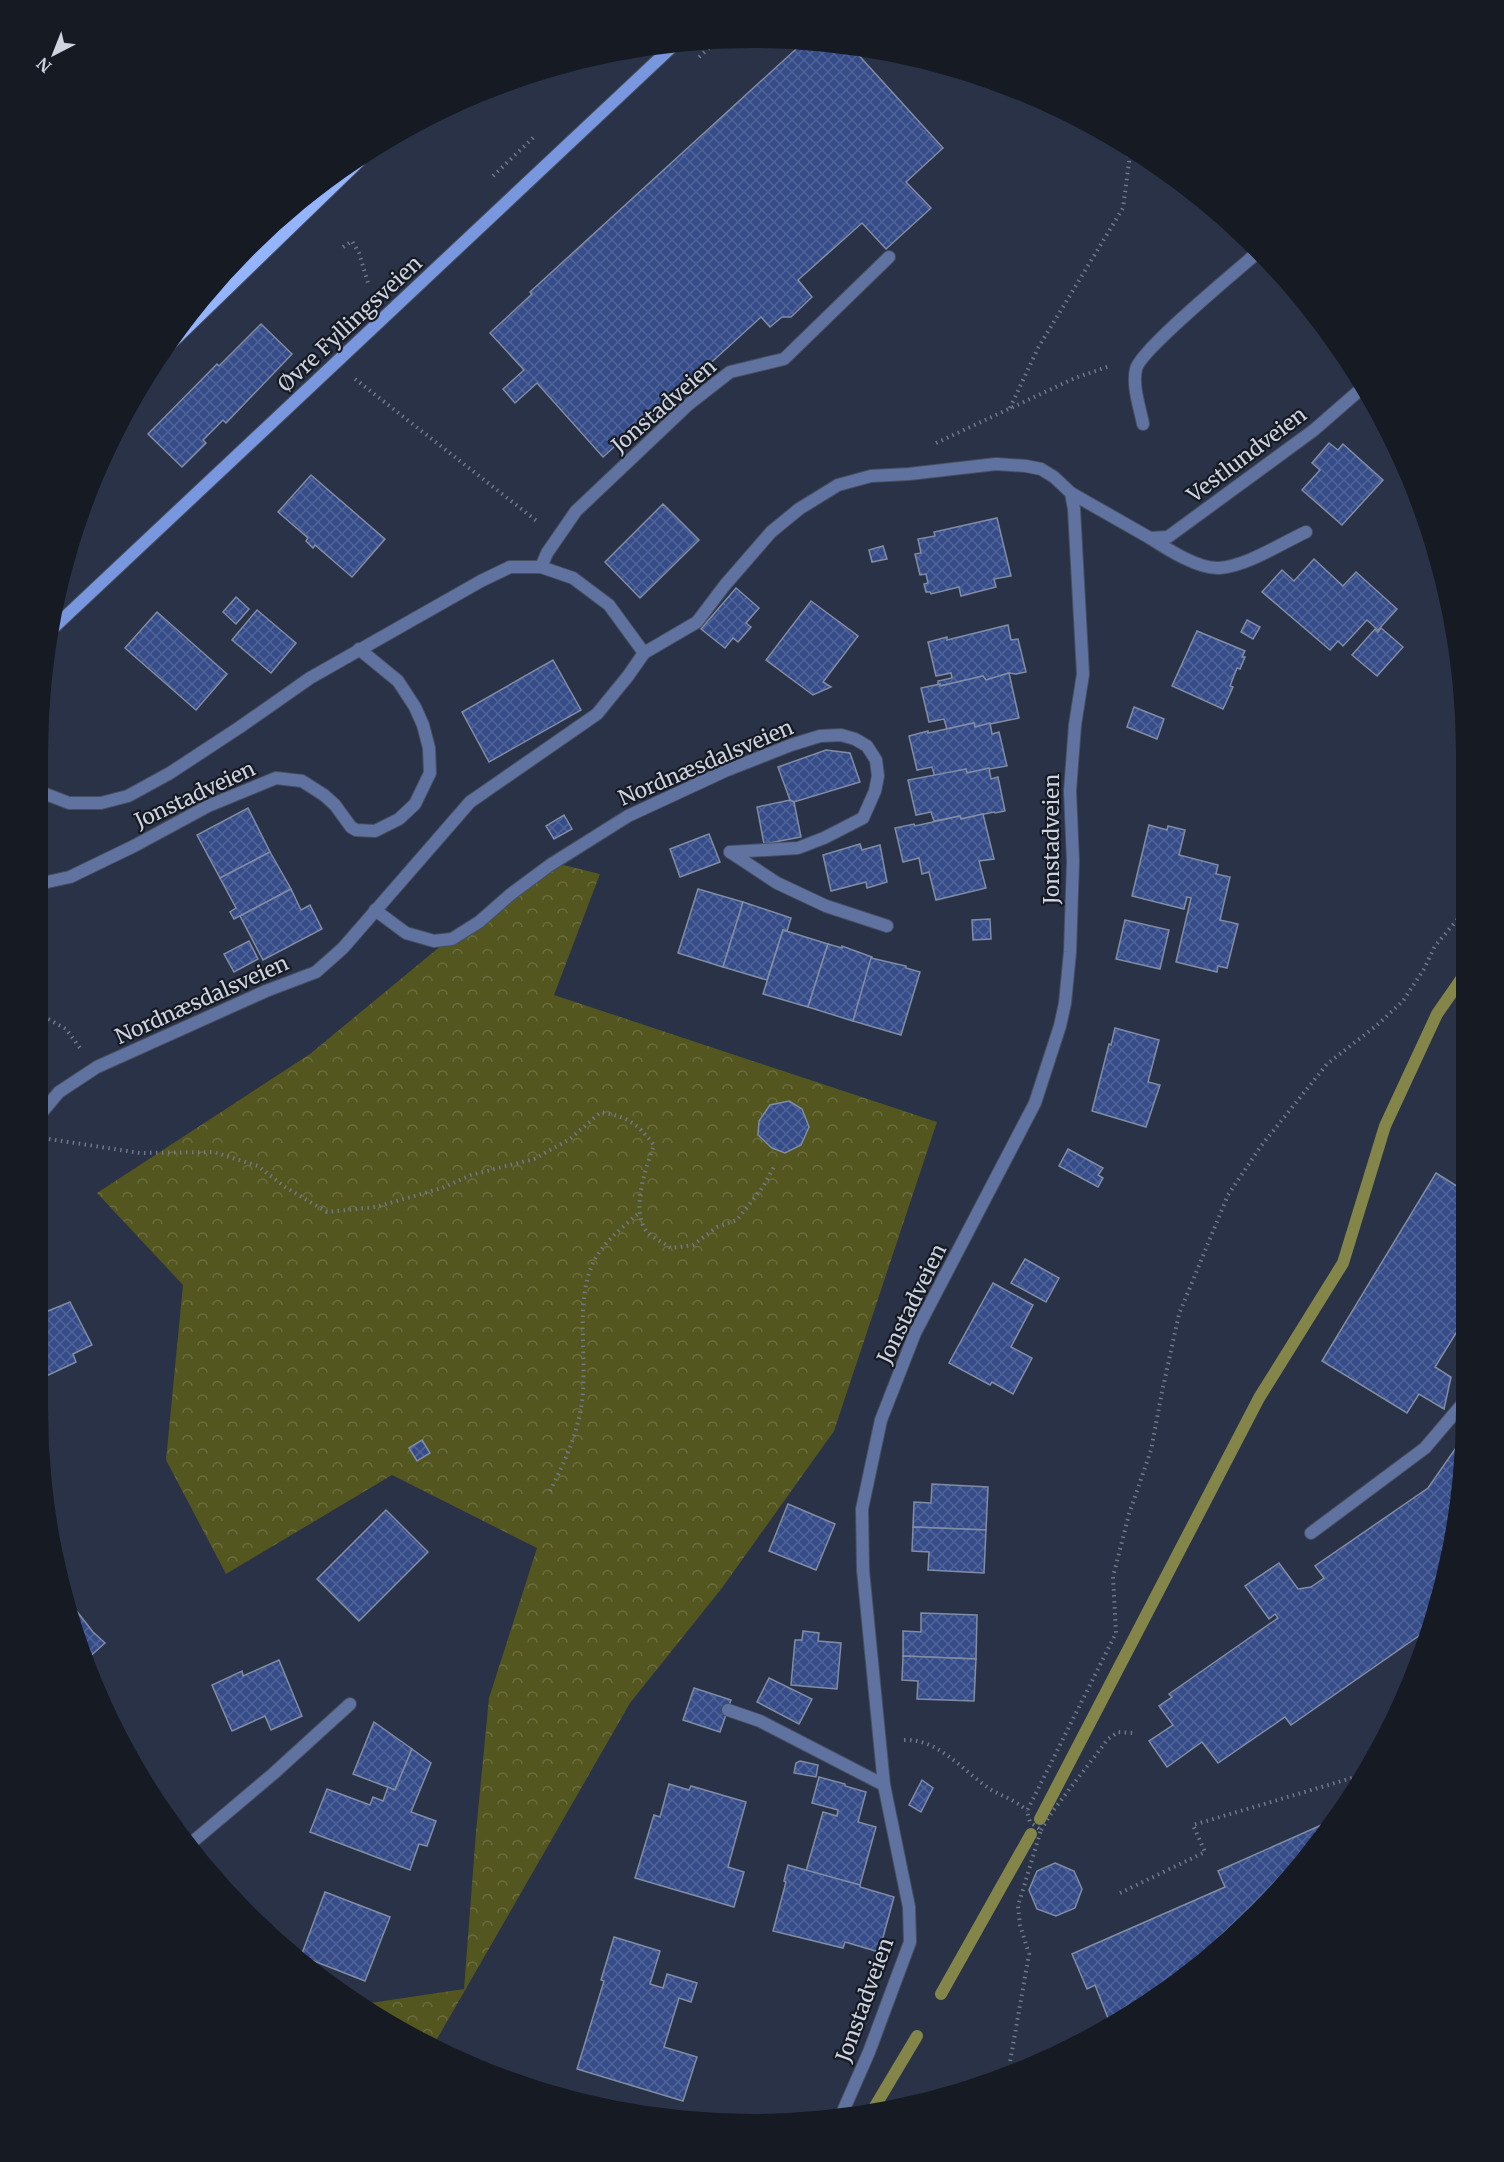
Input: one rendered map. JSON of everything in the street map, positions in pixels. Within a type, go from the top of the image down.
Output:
[{"type":"main road","name":"Øvre Fyllingsveien","points":[[61,621],[665,54]]},
{"type":"main road","points":[[210,303],[323,193]]},
{"type":"street","name":"Jonstadveien","points":[[541,567],[576,511],[689,404],[730,372],[784,359],[890,257]]},
{"type":"street","points":[[1143,424],[1136,386],[1136,369],[1152,348],[1253,257]]},
{"type":"street","name":"Vestlundveien","points":[[1150,538],[1168,537],[1314,430],[1357,392]]},
{"type":"street","points":[[644,653],[697,622],[725,585],[771,532],[799,509],[838,484],[871,476],[996,464],[1041,469],[1054,477],[1071,493],[1179,556],[1216,568],[1238,564],[1306,532]]},
{"type":"street","name":"Jonstadveien","points":[[844,2108],[869,2052],[910,1942],[909,1907],[884,1785],[863,1570],[862,1509],[880,1420],[915,1334],[1035,1103],[1060,1026],[1065,1003],[1070,952],[1073,861],[1070,791],[1075,725],[1083,674],[1074,508],[1071,493]]},
{"type":"street","name":"Jonstadveien","points":[[48,796],[69,803],[101,803],[128,796],[170,773],[310,678],[510,567],[541,567],[573,578],[609,605],[644,653]]},
{"type":"street","name":"Jonstadveien","points":[[48,882],[70,877],[208,806],[276,778],[302,781],[324,795],[356,830],[375,831],[399,819],[415,804],[430,773],[429,748],[415,707],[398,681],[359,649]]},
{"type":"street","name":"Nordnæsdalsveien","points":[[48,1105],[59,1092],[95,1069],[266,991],[316,972],[343,948],[470,802],[597,714],[644,653]]},
{"type":"street","name":"Nordnæsdalsveien","points":[[375,910],[406,933],[434,940],[452,939],[479,922],[511,894],[550,865],[628,816],[725,771],[791,745],[820,736],[842,735],[855,739],[867,747],[876,760],[878,776],[875,791],[862,818],[824,838],[798,848],[729,852],[777,883],[826,906],[886,926]]},
{"type":"street","points":[[1311,1533],[1425,1448],[1456,1412]]},
{"type":"street","points":[[194,1840],[273,1774],[350,1704]]},
{"type":"street","points":[[728,1710],[760,1721],[884,1785]]},
{"type":"path","points":[[1010,408],[1038,348],[1123,208],[1129,158]]},
{"type":"path","points":[[344,248],[352,241],[359,253],[368,283]]},
{"type":"path","points":[[927,447],[1100,368],[1122,365],[1136,369]]},
{"type":"path","points":[[352,377],[400,411],[558,537]]},
{"type":"path","points":[[1026,1811],[1116,1633],[1113,1577],[1151,1450],[1179,1314],[1228,1195],[1261,1146],[1327,1064],[1376,1026],[1403,1000],[1424,969],[1435,946],[1456,921]]},
{"type":"path","points":[[48,1019],[66,1029],[95,1069]]},
{"type":"path","points":[[48,1139],[140,1153],[214,1152],[258,1166],[285,1187],[327,1212],[376,1208],[442,1188],[471,1175],[534,1159],[570,1139],[601,1112],[621,1116],[640,1127],[654,1145],[643,1176],[640,1212],[647,1232],[671,1248],[693,1245],[717,1227],[737,1220],[763,1187],[775,1165]]},
{"type":"path","points":[[550,1491],[571,1448],[584,1393],[585,1293],[593,1263],[610,1240],[640,1212]]},
{"type":"path","points":[[1010,2064],[1029,1954],[1020,1925],[1018,1906],[1041,1830],[1052,1812],[1108,1739],[1118,1732],[1134,1732]]},
{"type":"path","points":[[880,1742],[912,1740],[930,1745],[988,1788],[1013,1800],[1026,1811],[1030,1822],[1041,1830]]},
{"type":"path","points":[[1120,1893],[1204,1852],[1193,1825],[1352,1778]]},
{"type":"green space","points":[[563,865],[600,874],[554,995],[937,1122],[834,1431],[722,1588],[630,1703],[437,2039],[373,2003],[464,1989],[489,1698],[537,1548],[392,1475],[226,1574],[166,1460],[183,1285],[97,1193],[310,1054],[483,911]]},
{"type":"building","points":[[795,50],[860,57],[943,148],[906,182],[931,208],[886,249],[862,223],[798,280],[812,297],[791,317],[782,317],[770,327],[761,317],[647,421],[645,419],[603,457],[537,383],[515,403],[503,389],[524,370],[490,333],[532,294],[530,292]]},
{"type":"building","points":[[261,324],[292,354],[226,423],[223,420],[203,440],[206,443],[182,467],[148,434],[217,364],[219,366]]},
{"type":"building","points":[[1329,443],[1338,450],[1343,444],[1383,480],[1342,525],[1302,490],[1320,470],[1312,463]]},
{"type":"building","points":[[311,475],[385,539],[352,577],[315,545],[313,548],[306,541],[308,538],[278,512]]},
{"type":"building","points":[[663,504],[699,540],[640,598],[605,562]]},
{"type":"building","points":[[997,518],[1011,576],[994,579],[996,587],[961,596],[959,587],[931,594],[926,592],[924,584],[928,583],[926,574],[920,575],[915,554],[921,553],[918,539],[935,536],[934,532]]},
{"type":"building","points":[[883,546],[887,559],[872,562],[869,550]]},
{"type":"building","points":[[1314,559],[1343,586],[1356,572],[1397,609],[1378,630],[1367,620],[1343,646],[1338,641],[1330,650],[1262,592],[1282,570],[1294,581]]},
{"type":"building","points":[[736,588],[759,608],[746,623],[751,627],[738,642],[733,638],[725,648],[701,629]]},
{"type":"building","points":[[236,597],[249,609],[236,624],[223,612]]},
{"type":"building","points":[[811,601],[858,636],[823,682],[831,687],[813,695],[766,660]]},
{"type":"building","points":[[257,610],[296,643],[271,673],[232,640]]},
{"type":"building","points":[[157,612],[227,674],[196,710],[125,648]]},
{"type":"building","points":[[1247,620],[1260,627],[1253,639],[1241,632]]},
{"type":"building","points":[[1008,625],[1011,640],[1018,639],[1026,672],[1009,673],[986,680],[983,676],[940,686],[938,684],[938,681],[952,678],[951,673],[936,676],[928,642],[947,637],[947,640]]},
{"type":"building","points":[[1381,628],[1403,647],[1377,676],[1352,655],[1375,629],[1378,632]]},
{"type":"building","points":[[1197,631],[1245,651],[1242,657],[1245,657],[1240,669],[1237,668],[1230,686],[1233,687],[1223,709],[1172,686]]},
{"type":"building","points":[[553,660],[581,710],[489,762],[462,712]]},
{"type":"building","points":[[1009,673],[1019,718],[975,727],[974,723],[947,729],[944,719],[929,722],[921,688],[983,676],[986,680]]},
{"type":"building","points":[[1134,707],[1164,719],[1157,739],[1127,727]]},
{"type":"building","points":[[974,723],[975,727],[990,723],[992,734],[999,732],[1007,766],[967,773],[966,769],[935,777],[932,767],[917,770],[909,736]]},
{"type":"building","points":[[826,750],[850,753],[860,782],[794,802],[790,800],[778,767]]},
{"type":"building","points":[[989,768],[991,779],[998,777],[1005,811],[934,821],[931,812],[916,815],[908,780],[966,769],[967,773]]},
{"type":"building","points":[[790,800],[794,802],[801,837],[764,844],[757,807]]},
{"type":"building","points":[[248,808],[270,852],[220,878],[197,835]]},
{"type":"building","points":[[983,814],[994,859],[979,861],[986,888],[936,900],[929,872],[922,874],[919,858],[903,862],[895,828]]},
{"type":"building","points":[[564,815],[572,829],[554,839],[546,826]]},
{"type":"building","points":[[1149,825],[1167,830],[1168,826],[1185,830],[1179,855],[1218,865],[1216,874],[1230,877],[1220,920],[1238,924],[1227,968],[1218,966],[1217,972],[1176,962],[1191,898],[1187,897],[1184,909],[1132,896]]},
{"type":"building","points":[[709,834],[720,862],[680,877],[670,849]]},
{"type":"building","points":[[860,844],[862,850],[880,845],[887,882],[867,888],[866,882],[831,891],[823,855]]},
{"type":"building","points":[[270,852],[291,889],[234,919],[230,912],[236,908],[220,878]]},
{"type":"building","points":[[291,889],[301,910],[310,905],[322,929],[263,960],[240,916]]},
{"type":"building","points":[[698,889],[743,902],[723,967],[678,953]]},
{"type":"building","points":[[743,902],[791,918],[787,931],[783,930],[767,980],[723,967]]},
{"type":"building","points":[[990,919],[991,939],[973,940],[972,920]]},
{"type":"building","points":[[1125,920],[1169,930],[1160,969],[1116,959]]},
{"type":"building","points":[[783,930],[828,944],[808,1007],[763,994]]},
{"type":"building","points":[[249,941],[258,959],[234,972],[224,954]]},
{"type":"building","points":[[828,944],[842,948],[842,946],[872,957],[853,1021],[808,1007]]},
{"type":"building","points":[[871,958],[906,966],[906,968],[920,972],[901,1035],[853,1021]]},
{"type":"building","points":[[1115,1028],[1159,1040],[1148,1082],[1160,1085],[1146,1127],[1092,1111]]},
{"type":"building","points":[[789,1101],[802,1109],[809,1127],[801,1145],[785,1153],[772,1148],[758,1135],[759,1121],[770,1105]]},
{"type":"building","points":[[1068,1149],[1103,1168],[1098,1175],[1103,1178],[1098,1187],[1059,1166]]},
{"type":"building","points":[[1436,1173],[1456,1186],[1456,1333],[1435,1367],[1451,1377],[1444,1409],[1419,1394],[1407,1413],[1322,1361]]},
{"type":"building","points":[[1025,1259],[1059,1278],[1046,1302],[1011,1283]]},
{"type":"building","points":[[993,1283],[1033,1305],[1011,1347],[1032,1358],[1013,1394],[992,1382],[990,1385],[949,1363]]},
{"type":"building","points":[[70,1302],[92,1345],[73,1354],[76,1362],[48,1375],[48,1311]]},
{"type":"building","points":[[422,1440],[430,1453],[417,1461],[409,1448]]},
{"type":"building","points":[[1454,1450],[1450,1502],[1442,1547],[1419,1636],[1291,1725],[1285,1717],[1218,1763],[1202,1742],[1167,1767],[1149,1741],[1173,1725],[1159,1706],[1172,1697],[1169,1694],[1278,1618],[1275,1614],[1269,1619],[1245,1586],[1279,1563],[1298,1589],[1311,1587],[1324,1578],[1315,1566],[1428,1488]]},
{"type":"building","points":[[932,1484],[988,1487],[986,1530],[913,1527],[914,1502],[931,1503]]},
{"type":"building","points":[[788,1504],[835,1524],[816,1570],[769,1551]]},
{"type":"building","points":[[386,1510],[428,1552],[359,1621],[317,1579]]},
{"type":"building","points":[[913,1527],[986,1530],[984,1573],[928,1570],[929,1552],[912,1551]]},
{"type":"building","points":[[78,1613],[93,1632],[105,1643],[92,1654]]},
{"type":"building","points":[[921,1613],[977,1615],[976,1659],[903,1656],[903,1631],[921,1632]]},
{"type":"building","points":[[803,1631],[819,1633],[818,1641],[841,1643],[837,1689],[791,1685],[795,1640],[802,1640]]},
{"type":"building","points":[[903,1656],[976,1659],[974,1701],[917,1699],[918,1681],[902,1680]]},
{"type":"building","points":[[279,1660],[302,1716],[271,1730],[265,1716],[232,1731],[212,1685],[242,1671],[243,1676]]},
{"type":"building","points":[[769,1678],[812,1699],[799,1724],[757,1702]]},
{"type":"building","points":[[694,1688],[731,1700],[720,1732],[683,1720]]},
{"type":"building","points":[[374,1722],[412,1749],[395,1790],[353,1774]]},
{"type":"building","points":[[412,1749],[431,1763],[411,1812],[436,1821],[427,1846],[419,1844],[410,1870],[310,1832],[327,1789],[370,1805],[373,1797],[383,1801],[388,1787],[395,1790]]},
{"type":"building","points":[[800,1761],[818,1765],[816,1777],[794,1773],[796,1763]]},
{"type":"building","points":[[819,1777],[866,1792],[858,1822],[876,1827],[860,1885],[806,1871],[823,1812],[837,1816],[838,1810],[812,1803]]},
{"type":"building","points":[[922,1780],[933,1788],[921,1812],[909,1805]]},
{"type":"building","points":[[669,1784],[689,1790],[691,1786],[746,1802],[728,1867],[744,1872],[734,1907],[635,1878],[654,1815],[660,1817]]},
{"type":"building","points":[[1320,1826],[1250,1908],[1216,1939],[1181,1969],[1108,2018],[1095,1985],[1087,1989],[1072,1954],[1225,1887],[1218,1871]]},
{"type":"building","points":[[1055,1863],[1074,1871],[1082,1889],[1075,1908],[1056,1916],[1037,1909],[1029,1890],[1037,1871]]},
{"type":"building","points":[[788,1865],[894,1897],[879,1952],[845,1942],[843,1948],[773,1931],[786,1882],[784,1881]]},
{"type":"building","points":[[325,1892],[390,1917],[365,1981],[314,1961],[303,1952]]},
{"type":"building","points":[[614,1937],[660,1951],[650,1984],[663,1988],[667,1974],[697,1983],[691,2002],[679,1998],[664,2047],[697,2057],[683,2101],[577,2069],[604,1981],[601,1980]]},
{"type":"waterway","points":[[1040,1819],[1259,1398],[1343,1263],[1385,1126],[1437,1014],[1456,987]]},
{"type":"waterway","points":[[941,1994],[1031,1834]]},
{"type":"waterway","points":[[878,2102],[917,2036]]}]
